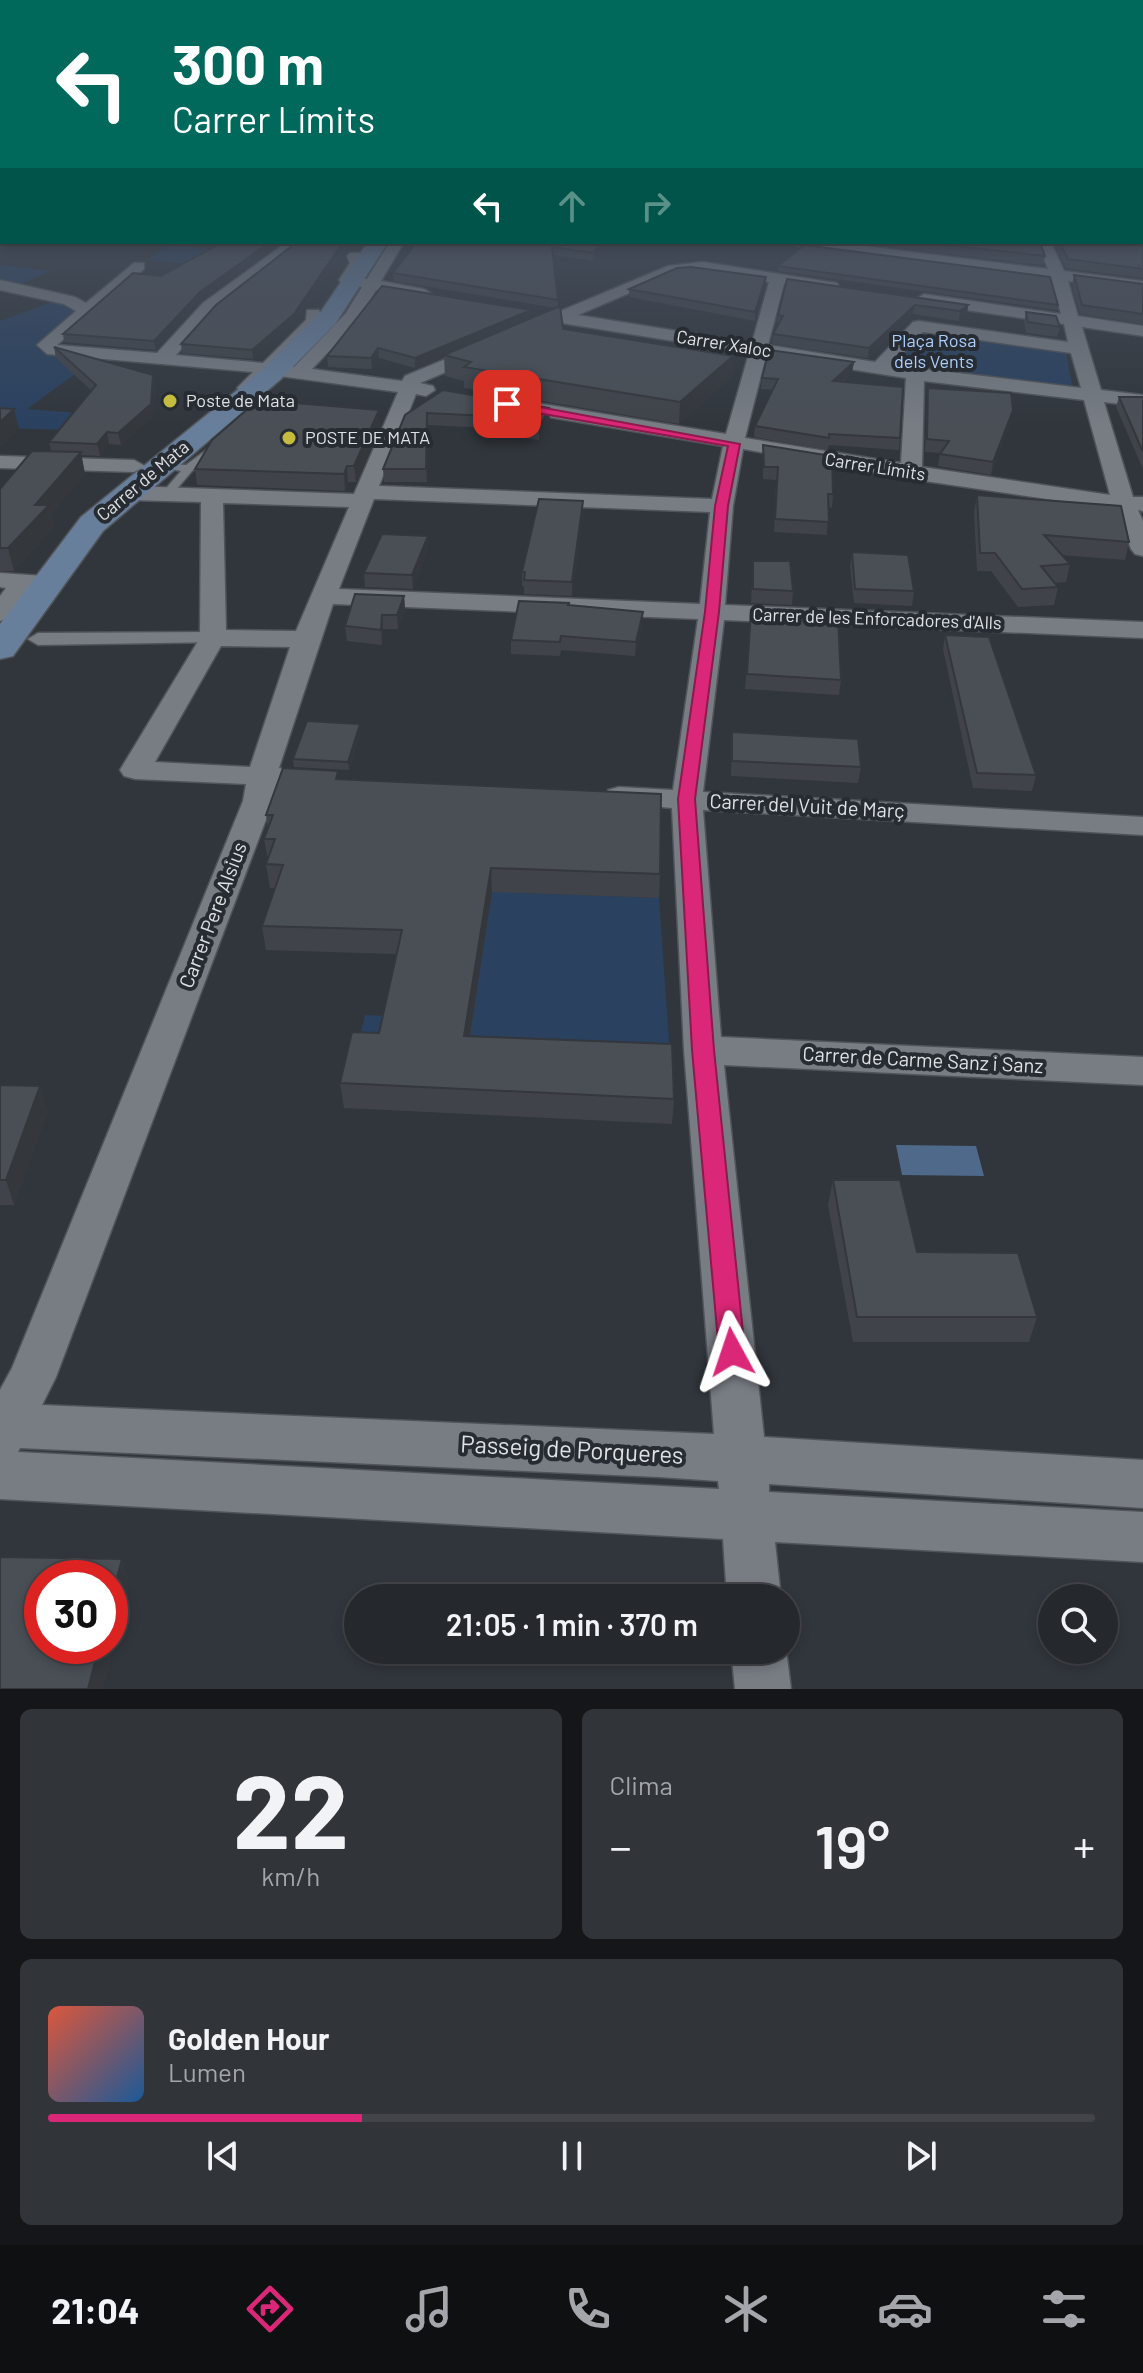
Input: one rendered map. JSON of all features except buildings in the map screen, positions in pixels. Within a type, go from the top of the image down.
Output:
[{"type":"main road","points":[[269,369],[346,268]]},
{"type":"main road","points":[[154,473],[188,423],[269,369],[363,284],[369,268]]},
{"type":"main road","name":"Carrer de Mata","points":[[0,648],[25,581],[237,407],[269,369]]},
{"type":"street","points":[[137,268],[46,345],[53,350],[269,369],[443,393]]},
{"type":"street","points":[[162,359],[209,307],[261,268]]},
{"type":"street","points":[[355,268],[347,280],[434,295]]},
{"type":"street","points":[[363,284],[376,268]]},
{"type":"street","points":[[407,386],[412,380],[556,317],[673,269],[691,268]]},
{"type":"street","points":[[709,268],[855,289]]},
{"type":"street","points":[[1001,268],[1143,286]]},
{"type":"street","points":[[1055,268],[1093,397],[1134,504],[1143,549]]},
{"type":"street","points":[[753,1584],[703,1050],[687,799],[712,612],[722,506],[757,350],[778,278]]},
{"type":"street","points":[[0,285],[69,300],[87,310]]},
{"type":"street","points":[[901,296],[1143,331]]},
{"type":"street","name":"Carrer Xaloc","points":[[526,311],[915,374],[1143,401]]},
{"type":"street","points":[[879,368],[919,326],[1081,349]]},
{"type":"street","points":[[911,473],[915,374]]},
{"type":"street","name":"Carrer Pere Alsius","points":[[2,1429],[32,1377],[258,801],[262,776],[306,639],[407,386]]},
{"type":"street","name":"Carrer Límits","points":[[491,401],[911,473],[1078,499],[1134,504]]},
{"type":"street","points":[[0,462],[154,473],[166,495],[722,506]]},
{"type":"street","points":[[212,497],[213,638],[135,770],[311,779]]},
{"type":"street","name":"Carrer de Mata","points":[[0,613],[25,581]]},
{"type":"street","name":"Carrer de les Enforcadores d'Alls","points":[[323,596],[1143,630]]},
{"type":"street","points":[[38,639],[306,639]]},
{"type":"street","name":"Carrer del Vuit de Març","points":[[595,794],[1143,826]]},
{"type":"street","name":"Carrer de Carme Sanz i Sanz","points":[[703,1050],[1143,1071]]},
{"type":"street","name":"Passeig de Porqueres","points":[[2,1429],[742,1458],[1143,1484]]},
{"type":"street","points":[[0,1475],[1143,1537]]},
{"type":"street","points":[[760,1664],[763,1689]]},
{"type":"lane","points":[[166,495],[154,473],[225,439]]},
{"type":"green space","points":[[0,268],[51,271],[19,285],[0,281]]},
{"type":"green space","points":[[55,301],[74,307],[77,312],[38,350],[97,358],[27,409],[92,414],[69,430],[0,428],[0,321]]},
{"type":"green space","name":"Plaça Rosa dels Vents","points":[[922,330],[1060,350],[1066,353],[1073,389],[896,367],[892,363]]},
{"type":"green space","points":[[504,811],[524,893],[659,898],[671,1069],[355,1057],[365,1015],[472,1019]]},
{"type":"shaded area","points":[[896,1145],[976,1146],[984,1176],[902,1175]]},
{"type":"place","name":"Poste de Mata","points":[[170,401]]},
{"type":"place","name":"POSTE DE MATA","points":[[289,438]]},
{"type":"route","points":[[507,404],[734,444],[722,506],[712,612],[687,799],[703,1050],[732,1352]]}]
